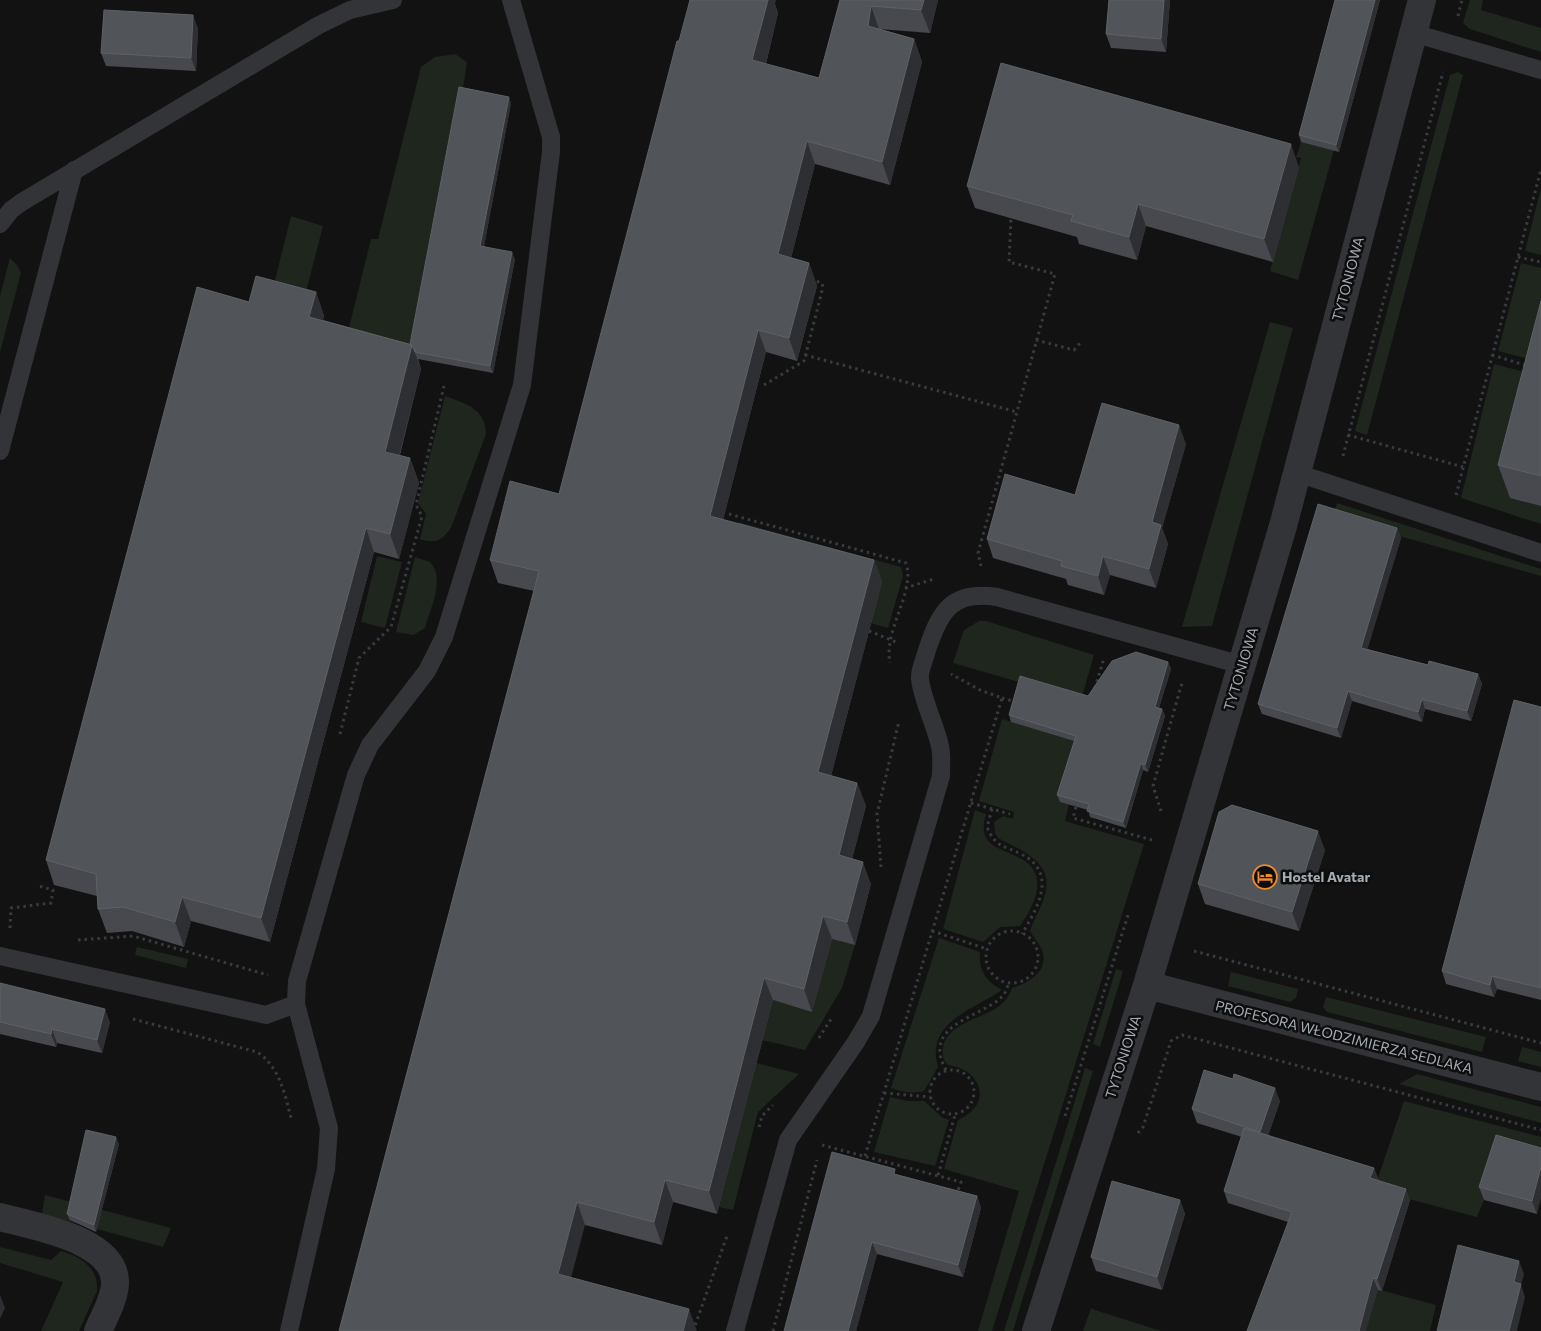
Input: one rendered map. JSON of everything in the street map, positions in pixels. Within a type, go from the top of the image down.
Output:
[{"type":"street","name":"TYTONIOWA","points":[[1036,1331],[1147,985],[1242,665],[1297,472],[1422,0]]},
{"type":"street","name":"PROFESORA WŁODZIMIERZA SEDLAKA","points":[[1147,985],[1541,1087]]},
{"type":"street","points":[[0,1217],[77,1239],[91,1246],[102,1256],[111,1269],[115,1282],[113,1294],[98,1331]]},
{"type":"lane","points":[[0,224],[11,210],[22,202],[319,25],[350,10],[393,0]]},
{"type":"lane","points":[[289,1331],[326,1169],[329,1128],[296,1004],[297,981],[356,775],[370,745],[427,671],[444,637],[522,385],[551,137],[511,0]]},
{"type":"lane","points":[[1412,33],[1541,70]]},
{"type":"lane","points":[[0,451],[74,170]]},
{"type":"lane","points":[[1297,472],[1541,553]]},
{"type":"lane","points":[[735,1331],[788,1140],[856,1042],[870,1016],[941,776],[941,747],[920,674],[936,624],[944,613],[952,603],[962,598],[983,595],[1242,665]]},
{"type":"lane","points":[[0,956],[266,1015],[296,1004]]},
{"type":"path","points":[[1335,485],[1462,0]]},
{"type":"path","points":[[1454,501],[1541,169]]},
{"type":"path","points":[[984,569],[979,564],[978,552],[1055,274],[1009,262],[1012,210]]},
{"type":"path","points":[[1518,257],[1541,262]]},
{"type":"path","points":[[764,385],[804,361],[823,287],[822,284],[805,278]]},
{"type":"path","points":[[1036,340],[1074,350],[1082,341]]},
{"type":"path","points":[[805,355],[1017,412]]},
{"type":"path","points":[[1492,355],[1533,367]]},
{"type":"path","points":[[338,739],[359,658],[391,627],[422,516],[416,505],[444,386]]},
{"type":"path","points":[[1348,435],[1463,468]]},
{"type":"path","points":[[729,514],[906,563],[905,588],[888,645],[891,666]]},
{"type":"path","points":[[1002,698],[1017,703]]},
{"type":"path","points":[[882,873],[877,814],[899,718]]},
{"type":"path","points":[[1156,746],[1164,748]]},
{"type":"path","points":[[970,803],[1010,814]]},
{"type":"path","points":[[1076,807],[1073,818],[1152,840]]},
{"type":"path","points":[[992,809],[987,827],[994,841],[1031,860],[1042,877],[1041,897],[1022,934]]},
{"type":"path","points":[[10,937],[11,908],[52,903],[53,890],[39,886]]},
{"type":"path","points":[[932,931],[987,949]]},
{"type":"path","points":[[1002,933],[1022,934],[1032,942],[1036,949],[1036,966],[1026,979],[1009,983],[1001,981],[988,969],[986,961],[987,949],[994,938],[1002,933]]},
{"type":"path","points":[[77,940],[133,936],[271,976]]},
{"type":"path","points":[[1159,942],[1541,1043]]},
{"type":"path","points":[[946,1070],[939,1053],[939,1045],[946,1032],[957,1023],[1004,996],[1009,983]]},
{"type":"path","points":[[816,1042],[837,1011]]},
{"type":"path","points":[[124,1017],[257,1052],[268,1059],[283,1088],[291,1118],[329,1128]]},
{"type":"path","points":[[1134,1141],[1143,1127],[1171,1041],[1182,1035],[1541,1130]]},
{"type":"path","points":[[938,1175],[955,1115],[969,1107],[975,1091],[969,1076],[954,1069],[946,1070],[932,1080],[930,1097],[939,1110],[955,1115]]},
{"type":"path","points":[[884,1093],[930,1097]]},
{"type":"path","points":[[757,1132],[762,1116],[778,1100]]},
{"type":"path","points":[[820,1148],[826,1145],[961,1182],[955,1201]]},
{"type":"path","points":[[773,1331],[818,1156]]},
{"type":"path","points":[[693,1331],[729,1232]]},
{"type":"shaded area","points":[[1470,0],[1483,0],[1481,10],[1541,28],[1541,52],[1470,29],[1463,23]]},
{"type":"shaded area","points":[[455,54],[467,62],[465,76],[410,366],[344,348],[371,239],[378,239],[421,67],[435,57]]},
{"type":"shaded area","points":[[1458,72],[1463,75],[1367,435],[1355,431],[1450,75]]},
{"type":"shaded area","points":[[1301,142],[1334,150],[1298,280],[1270,271],[1301,158],[1296,157]]},
{"type":"shaded area","points":[[1541,188],[1541,255],[1525,251]]},
{"type":"shaded area","points":[[291,216],[323,226],[305,296],[273,288]]},
{"type":"shaded area","points":[[10,258],[17,265],[21,273],[0,352],[0,296]]},
{"type":"shaded area","points":[[1521,263],[1541,268],[1541,362],[1498,351]]},
{"type":"shaded area","points":[[1270,322],[1293,328],[1212,626],[1182,627]]},
{"type":"shaded area","points":[[1494,364],[1541,376],[1541,524],[1461,498]]},
{"type":"shaded area","points":[[445,396],[473,408],[482,418],[486,434],[451,528],[441,539],[430,541],[420,539],[426,514],[418,503]]},
{"type":"shaded area","points":[[1337,503],[1541,569],[1541,576],[1332,517]]},
{"type":"shaded area","points":[[739,522],[901,567],[903,576],[888,628],[871,623],[734,543]]},
{"type":"shaded area","points":[[377,556],[402,562],[385,628],[361,622]]},
{"type":"shaded area","points":[[415,557],[430,562],[435,569],[437,586],[425,628],[413,635],[396,632]]},
{"type":"shaded area","points":[[979,621],[986,621],[1094,655],[1081,700],[953,663],[964,630]]},
{"type":"shaded area","points":[[1002,719],[1078,742],[1060,802],[1069,804],[1065,821],[1144,844],[992,1331],[978,1331],[1019,1191],[944,1169],[958,1120],[969,1114],[976,1106],[979,1089],[976,1081],[969,1074],[960,1068],[948,1065],[943,1057],[943,1047],[951,1032],[966,1022],[998,1007],[1010,994],[1012,988],[1031,979],[1041,969],[1043,963],[1041,948],[1030,931],[1044,899],[1045,873],[1033,858],[998,838],[995,833],[994,822],[1003,816],[1013,819],[1014,812],[979,801]]},
{"type":"shaded area","points":[[975,810],[986,814],[984,833],[987,839],[996,847],[1028,864],[1034,871],[1037,880],[1035,899],[1020,926],[1000,927],[983,942],[943,929]]},
{"type":"shaded area","points":[[939,938],[980,952],[980,964],[984,974],[996,987],[1002,990],[954,1019],[945,1028],[938,1039],[936,1052],[938,1067],[924,1091],[899,1091],[891,1088]]},
{"type":"shaded area","points":[[832,939],[855,945],[842,988],[805,1050],[762,1040],[773,1000],[812,1011]]},
{"type":"shaded area","points":[[137,947],[188,959],[186,968],[135,955]]},
{"type":"shaded area","points":[[1116,969],[1123,971],[1100,1047],[1093,1044]]},
{"type":"shaded area","points":[[1231,972],[1298,989],[1296,998],[1290,1002],[1228,986]]},
{"type":"shaded area","points":[[1326,997],[1486,1037],[1482,1052],[1327,1012],[1323,1007]]},
{"type":"shaded area","points":[[1522,1047],[1541,1052],[1541,1067],[1518,1061]]},
{"type":"shaded area","points":[[756,1063],[799,1074],[758,1112],[733,1210],[719,1207]]},
{"type":"shaded area","points":[[1085,1068],[1093,1071],[1013,1331],[1004,1331]]},
{"type":"shaded area","points":[[1417,1074],[1541,1107],[1541,1123],[1399,1084]]},
{"type":"shaded area","points":[[890,1097],[907,1101],[924,1101],[943,1118],[949,1120],[935,1166],[874,1152]]},
{"type":"shaded area","points":[[1404,1101],[1541,1137],[1541,1160],[1484,1200],[1477,1217],[1374,1190]]},
{"type":"shaded area","points":[[45,1195],[171,1228],[163,1247],[42,1214]]},
{"type":"shaded area","points":[[0,1247],[51,1260],[61,1251],[82,1260],[92,1270],[97,1283],[97,1291],[79,1331],[41,1331],[63,1282],[0,1263]]},
{"type":"shaded area","points":[[1347,1281],[1436,1305],[1430,1331],[1358,1331]]},
{"type":"shaded area","points":[[1091,1308],[1095,1310],[1161,1331],[1083,1331]]},
{"type":"building","points":[[690,0],[768,0],[752,60],[819,78],[840,0],[924,0],[921,10],[871,6],[868,26],[914,39],[882,162],[807,141],[778,254],[809,263],[789,338],[758,330],[710,516],[874,560],[818,772],[857,783],[839,855],[863,862],[847,922],[823,916],[804,989],[764,978],[709,1191],[665,1180],[654,1222],[577,1202],[558,1274],[689,1309],[683,1331],[339,1331],[539,571],[490,560],[510,481],[559,494],[677,41],[679,41]]},
{"type":"building","points":[[1109,0],[1164,0],[1161,39],[1106,34]]},
{"type":"building","points":[[1335,0],[1375,0],[1336,145],[1299,135]]},
{"type":"building","points":[[104,10],[193,15],[191,58],[101,53]]},
{"type":"building","points":[[1001,63],[1291,144],[1264,239],[1138,204],[1129,237],[1071,221],[1073,215],[967,186]]},
{"type":"building","points":[[459,87],[509,97],[480,246],[512,252],[490,366],[415,352],[410,344]]},
{"type":"building","points":[[256,276],[316,292],[309,317],[412,345],[385,452],[410,458],[390,534],[366,528],[261,918],[182,897],[175,922],[123,907],[98,909],[96,874],[46,860],[197,287],[249,302]]},
{"type":"building","points":[[1541,301],[1541,476],[1498,465]]},
{"type":"building","points":[[1102,403],[1179,425],[1152,522],[1161,525],[1149,569],[1103,556],[1098,576],[1061,566],[1062,561],[987,539],[1005,474],[1075,495]]},
{"type":"building","points":[[1318,504],[1397,528],[1361,648],[1428,665],[1429,661],[1478,674],[1467,711],[1422,699],[1418,712],[1348,691],[1337,728],[1258,704]]},
{"type":"building","points":[[1136,652],[1168,662],[1155,707],[1162,709],[1145,765],[1141,763],[1123,822],[1087,811],[1089,804],[1057,795],[1076,736],[1009,715],[1020,676],[1088,696],[1112,661]]},
{"type":"building","points":[[1514,700],[1541,707],[1541,988],[1492,976],[1490,985],[1442,971]]},
{"type":"building","name":"Hostel Avatar","points":[[1232,805],[1318,831],[1292,912],[1198,884],[1219,812]]},
{"type":"building","points":[[0,983],[105,1009],[97,1040],[52,1029],[51,1034],[0,1022]]},
{"type":"building","points":[[1204,1070],[1233,1079],[1234,1074],[1275,1088],[1260,1132],[1192,1109]]},
{"type":"building","points":[[1244,1128],[1374,1168],[1370,1178],[1406,1189],[1377,1279],[1373,1278],[1359,1331],[1247,1331],[1292,1212],[1224,1191]]},
{"type":"building","points":[[86,1130],[116,1137],[94,1225],[67,1214]]},
{"type":"building","points":[[1496,1135],[1541,1148],[1541,1167],[1532,1201],[1479,1187]]},
{"type":"building","points":[[832,1152],[895,1169],[894,1174],[977,1196],[958,1265],[872,1242],[848,1331],[784,1331]]},
{"type":"building","points":[[1112,1181],[1180,1200],[1157,1277],[1091,1257]]},
{"type":"building","points":[[1458,1245],[1519,1261],[1514,1282],[1521,1284],[1509,1331],[1437,1331]]},
{"type":"place","name":"Hostel Avatar","points":[[1265,877]]}]
